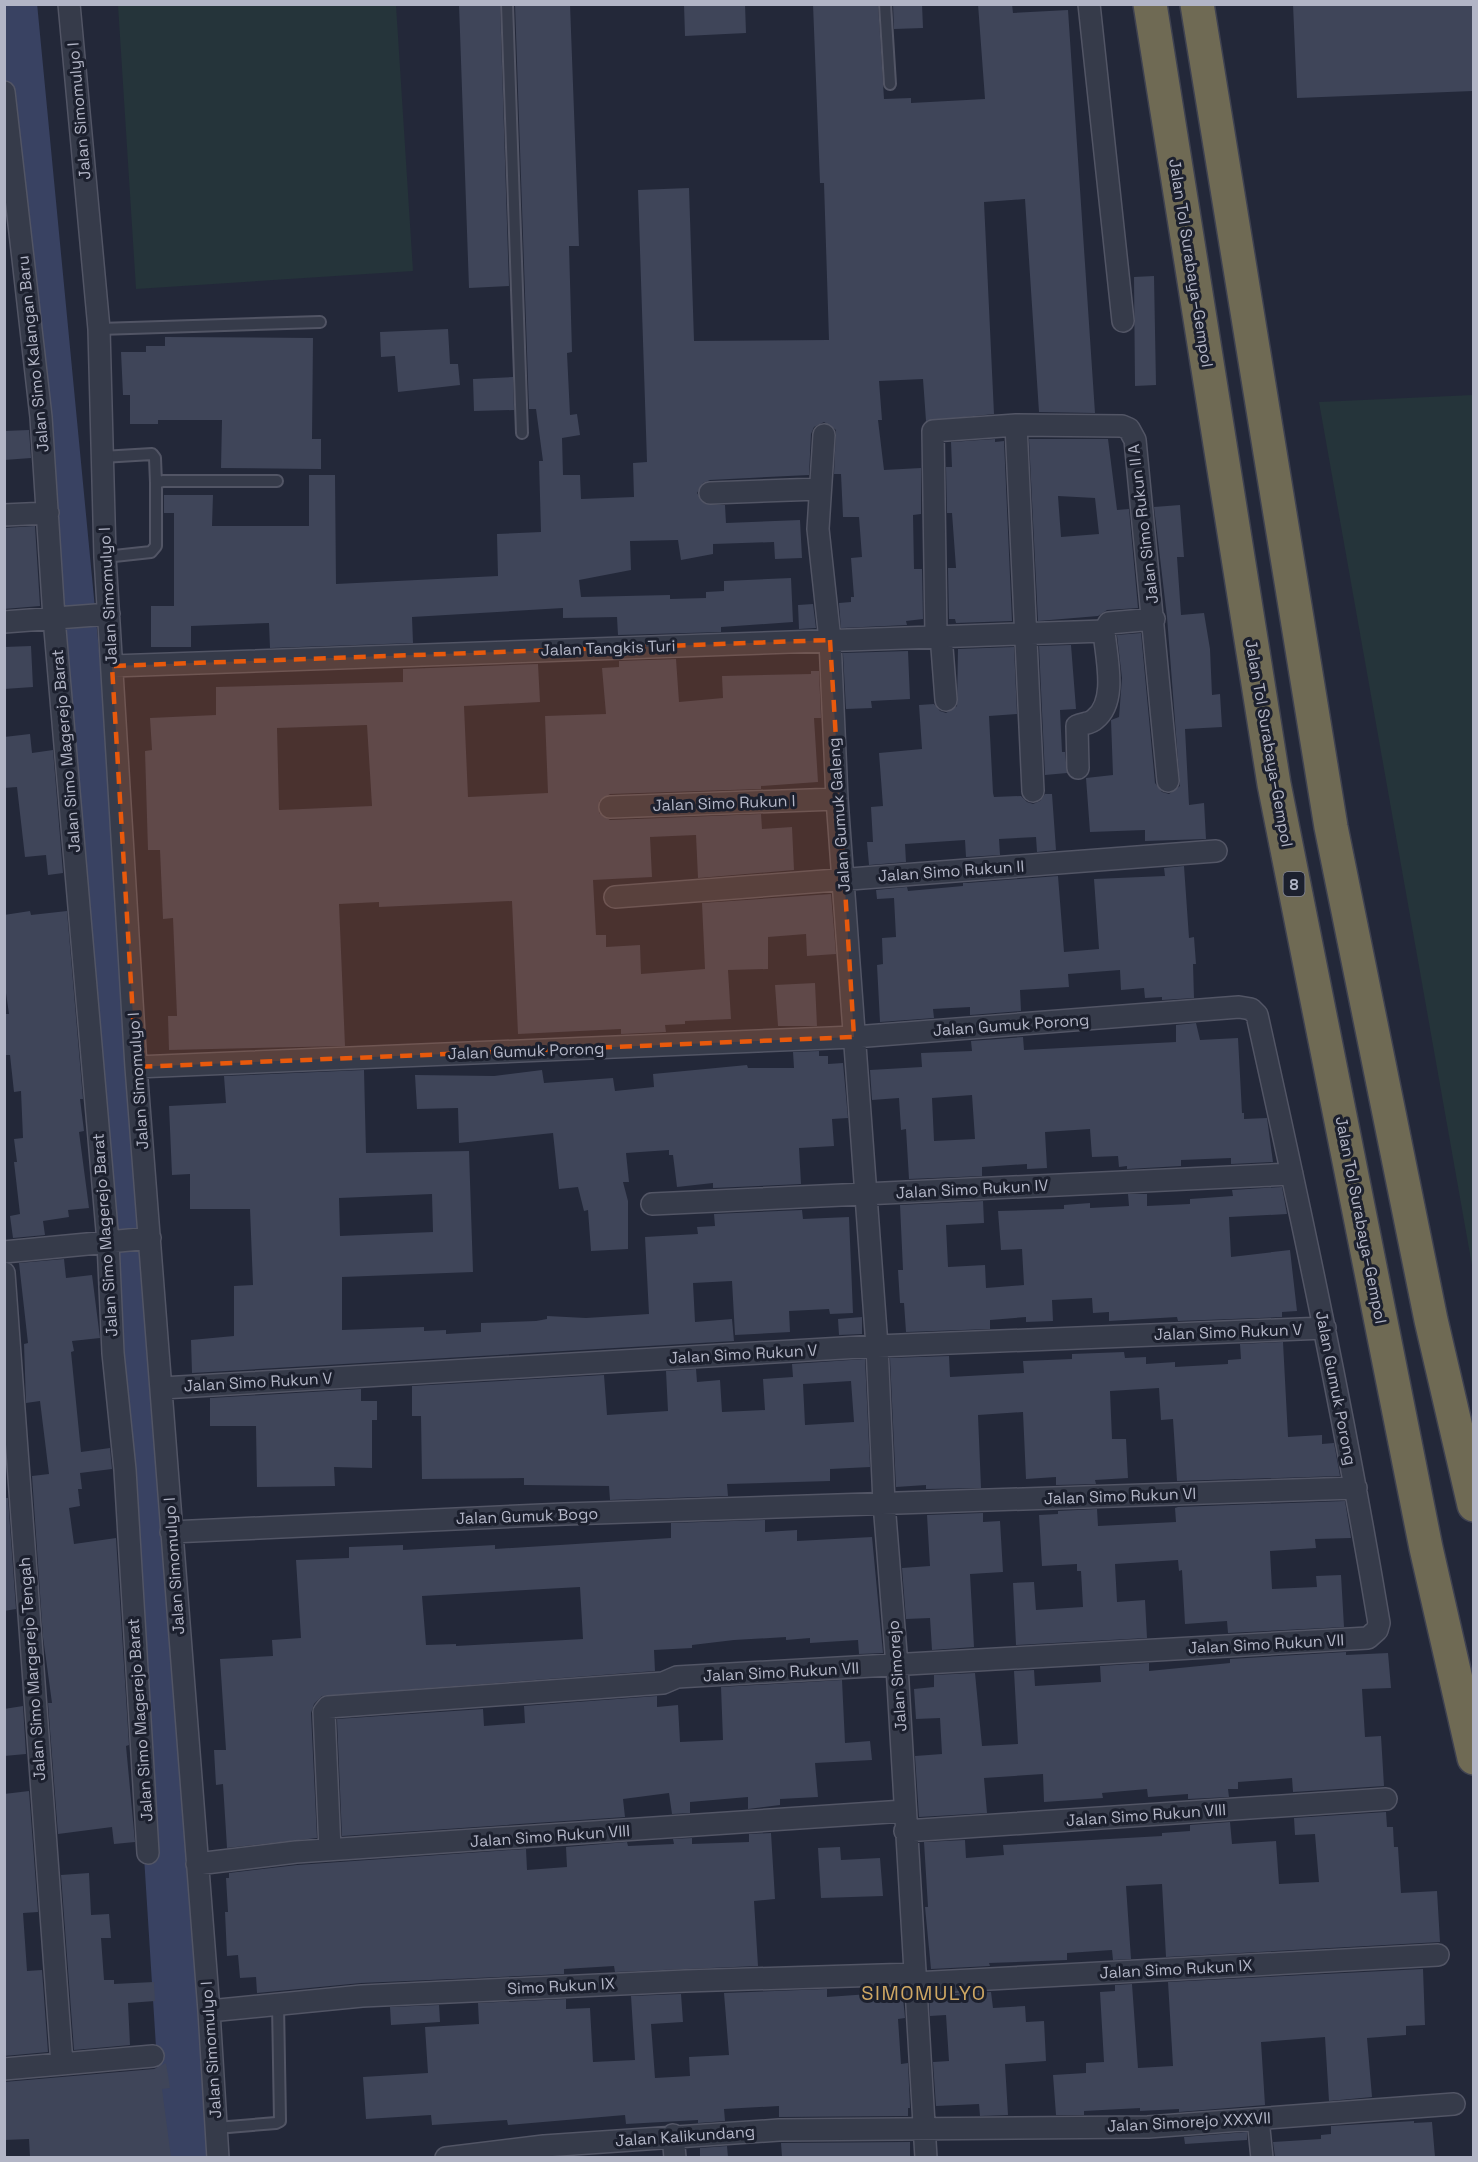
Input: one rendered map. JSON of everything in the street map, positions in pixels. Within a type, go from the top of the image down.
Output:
[{"type":"highway","name":"Jalan Tol Surabaya–Gempol","points":[[1150,4],[1274,784],[1426,1548],[1473,1758]]},
{"type":"highway","points":[[1197,4],[1331,827],[1431,1320],[1473,1505]]},
{"type":"street","name":"Jalan Simomulyo I","points":[[69,4],[99,329],[105,557],[100,614],[112,666],[147,1238],[162,1388],[218,2157]]},
{"type":"street","points":[[1089,4],[1123,321]]},
{"type":"street","name":"Jalan Simo Kalangan Baru","points":[[4,92],[13,249],[29,299],[57,617]]},
{"type":"street","points":[[946,700],[939,635],[933,431],[1016,425],[1028,633],[1033,791]]},
{"type":"street","name":"Jalan Simo Rukun II A","points":[[1016,425],[1122,426],[1129,429],[1135,440],[1168,781]]},
{"type":"street","name":"Jalan Gumuk Galeng","points":[[824,435],[818,529],[830,640],[837,799],[866,1194]]},
{"type":"street","points":[[710,493],[819,489]]},
{"type":"street","points":[[4,516],[48,513]]},
{"type":"street","points":[[4,622],[100,614]]},
{"type":"street","name":"Jalan Simo Magerejo Barat","points":[[57,617],[111,1242],[113,1353],[125,1470],[148,1853]]},
{"type":"street","name":"Jalan Simo Rukun II A","points":[[1104,631],[1111,623],[1154,620]]},
{"type":"street","points":[[1078,768],[1077,726],[1093,721],[1100,715],[1108,693],[1104,631]]},
{"type":"street","name":"Jalan Tangkis Turi","points":[[112,666],[939,635],[1104,631]]},
{"type":"street","name":"Jalan Simo Rukun I","points":[[610,807],[837,799]]},
{"type":"street","name":"Jalan Simo Rukun II","points":[[615,897],[1216,851]]},
{"type":"street","name":"Jalan Gumuk Porong","points":[[136,1067],[854,1037],[1239,1007],[1251,1010],[1257,1016],[1325,1328],[1356,1488],[1379,1623],[1377,1630]]},
{"type":"street","name":"Jalan Simo Rukun IV","points":[[652,1204],[1292,1174]]},
{"type":"street","name":"Jalan Simorejo","points":[[866,1194],[926,2157]]},
{"type":"street","points":[[4,1252],[147,1238]]},
{"type":"street","name":"Jalan Simo Margerejo Tengah","points":[[4,1273],[62,2064]]},
{"type":"street","name":"Jalan Simo Rukun V","points":[[162,1388],[877,1346],[1325,1328]]},
{"type":"street","name":"Jalan Simo Rukun VI","points":[[884,1503],[1356,1488]]},
{"type":"street","name":"Jalan Gumuk Bogo","points":[[171,1532],[565,1514],[884,1503]]},
{"type":"street","name":"Jalan Simo Rukun VII","points":[[330,1850],[324,1712],[328,1707],[663,1683],[677,1677],[1368,1638],[1377,1630]]},
{"type":"street","name":"Jalan Simo Rukun VIII","points":[[197,1864],[330,1850],[1386,1799]]},
{"type":"street","name":"Jalan Simo Rukun IX","points":[[914,1979],[1438,1955]]},
{"type":"street","name":"Simo Rukun IX","points":[[209,2011],[362,1996],[673,1981],[914,1979]]},
{"type":"street","points":[[4,2069],[153,2056]]},
{"type":"street","name":"Jalan Simorejo XXXVII","points":[[924,2129],[1148,2127],[1454,2104]]},
{"type":"street","points":[[1258,2119],[1262,2157]]},
{"type":"street","name":"Jalan Kalikundang","points":[[446,2157],[545,2152],[673,2135],[779,2130],[924,2129]]},
{"type":"street","points":[[673,2135],[675,2157]]},
{"type":"lane","points":[[507,4],[522,433]]},
{"type":"lane","points":[[885,4],[890,84]]},
{"type":"lane","points":[[99,329],[320,322]]},
{"type":"lane","points":[[102,457],[152,454],[155,458],[156,483],[156,546],[151,552],[105,557]]},
{"type":"lane","points":[[156,483],[163,481],[277,481]]},
{"type":"lane","points":[[216,2128],[280,2121],[279,2004]]},
{"type":"highlighted area","points":[[830,640],[854,1037],[136,1067],[112,666]]},
{"type":"shaded area","points":[[118,5],[396,5],[413,271],[136,289]]},
{"type":"shaded area","points":[[1474,395],[1473,1271],[1319,402]]},
{"type":"building","points":[[459,4],[500,4],[509,286],[469,288]]},
{"type":"building","points":[[515,4],[570,4],[579,246],[569,246],[572,352],[567,353],[570,415],[577,414],[580,435],[562,438],[563,475],[580,475],[581,499],[634,497],[633,463],[647,462],[638,190],[689,188],[694,341],[829,340],[824,183],[820,183],[813,4],[878,4],[884,99],[911,98],[911,103],[985,99],[978,4],[1012,4],[1013,13],[1068,10],[1095,413],[1039,412],[1025,199],[984,202],[994,414],[926,421],[923,379],[879,381],[882,420],[878,420],[884,470],[921,468],[921,514],[913,515],[914,569],[922,569],[923,619],[906,621],[907,625],[841,628],[839,603],[851,602],[851,597],[854,597],[851,558],[862,557],[859,517],[843,517],[841,474],[834,474],[836,430],[824,422],[814,427],[811,434],[809,475],[710,480],[703,483],[697,493],[705,504],[725,505],[726,523],[800,520],[802,558],[775,559],[774,542],[713,544],[713,554],[681,560],[678,540],[630,541],[631,570],[579,580],[581,597],[670,595],[670,599],[706,598],[706,592],[724,591],[724,581],[791,578],[793,622],[721,627],[721,632],[618,635],[617,617],[563,618],[563,608],[412,617],[413,643],[270,648],[269,623],[191,626],[191,647],[151,647],[151,606],[174,606],[174,513],[164,513],[164,495],[213,495],[212,526],[309,526],[309,475],[335,475],[336,584],[498,576],[497,534],[541,532],[539,461],[543,461],[536,409],[529,409]]},
{"type":"building","points":[[684,4],[745,4],[746,33],[685,36]]},
{"type":"building","points":[[893,4],[922,4],[923,28],[894,29]]},
{"type":"building","points":[[1293,4],[1473,4],[1473,91],[1297,98]]},
{"type":"building","points":[[1154,276],[1156,385],[1135,386],[1134,277]]},
{"type":"building","points":[[448,329],[450,364],[458,364],[460,385],[398,392],[395,356],[381,357],[380,332]]},
{"type":"building","points":[[165,337],[313,338],[312,439],[321,439],[321,469],[221,468],[222,420],[158,420],[158,424],[130,424],[130,395],[123,395],[121,352],[146,352],[146,346],[165,346]]},
{"type":"building","points":[[513,377],[514,410],[474,411],[473,379]]},
{"type":"building","points":[[29,430],[31,458],[4,460],[4,431]]},
{"type":"building","points":[[995,439],[995,442],[1004,441],[1012,621],[956,623],[955,619],[949,619],[948,568],[956,568],[952,513],[947,513],[946,467],[952,467],[951,442]]},
{"type":"building","points":[[1029,439],[1108,439],[1117,510],[1129,509],[1138,608],[1107,610],[1098,616],[1038,621]],"holes":[[[1058,496],[1095,498],[1099,534],[1061,537]]]},
{"type":"building","points":[[1180,505],[1184,557],[1177,557],[1181,615],[1204,613],[1210,649],[1212,695],[1220,694],[1222,727],[1185,729],[1189,805],[1204,803],[1206,839],[1145,841],[1145,830],[1090,832],[1086,778],[1113,775],[1111,720],[1119,717],[1122,678],[1117,635],[1141,633],[1155,783],[1162,792],[1169,794],[1180,786],[1167,617],[1154,507]]},
{"type":"building","points":[[35,526],[40,606],[4,609],[4,528]]},
{"type":"building","points":[[813,604],[816,628],[799,629],[798,605]]},
{"type":"building","points":[[1071,645],[1076,709],[1060,710],[1062,752],[1065,752],[1067,773],[1045,775],[1039,646]]},
{"type":"building","points":[[31,646],[33,687],[4,689],[4,647]]},
{"type":"building","points":[[1014,647],[1017,714],[989,716],[993,793],[994,797],[1021,796],[1033,804],[1040,801],[1045,794],[1052,794],[1056,850],[1037,852],[1036,837],[999,839],[1000,855],[966,857],[965,840],[905,844],[906,862],[869,865],[867,842],[873,842],[871,807],[883,806],[879,753],[922,749],[919,705],[934,704],[940,711],[946,713],[957,706],[958,649]]},
{"type":"building","points":[[908,651],[910,699],[871,701],[872,708],[846,709],[843,653]]},
{"type":"building","points":[[676,659],[679,702],[723,698],[722,676],[811,674],[811,671],[819,671],[821,718],[814,718],[818,782],[761,786],[761,789],[610,794],[599,801],[599,813],[610,820],[761,814],[762,829],[792,827],[794,870],[698,878],[696,835],[650,837],[652,877],[593,880],[596,935],[606,935],[606,947],[640,945],[641,974],[705,969],[702,903],[831,894],[836,954],[807,956],[806,934],[768,937],[768,969],[728,970],[731,1019],[685,1021],[685,1024],[665,1025],[666,1032],[621,1034],[621,1029],[518,1034],[512,901],[379,907],[379,902],[339,904],[345,1046],[169,1050],[168,1016],[177,1016],[173,918],[163,919],[160,850],[148,850],[145,751],[152,750],[150,718],[216,715],[216,687],[403,682],[403,669],[538,664],[540,702],[464,706],[468,797],[548,793],[545,716],[606,714],[602,668],[619,667],[619,661]],"holes":[[[367,725],[372,806],[279,810],[277,728]]]},
{"type":"building","points":[[30,734],[32,753],[53,750],[63,873],[48,875],[46,855],[25,857],[17,787],[4,788],[4,737]]},
{"type":"building","points":[[1184,866],[1189,938],[1194,937],[1196,964],[1193,964],[1194,998],[1162,1000],[1162,997],[1145,998],[1144,988],[1121,990],[1120,970],[1068,974],[1069,987],[1020,990],[1021,1011],[970,1015],[970,1007],[933,1009],[934,1018],[880,1022],[877,965],[883,964],[882,938],[896,937],[894,898],[877,899],[876,890],[907,887],[908,891],[963,886],[963,883],[1058,876],[1064,952],[1099,949],[1094,879],[1165,876],[1164,868]]},
{"type":"building","points":[[30,911],[31,915],[67,911],[83,1099],[80,1099],[84,1131],[79,1132],[89,1208],[68,1210],[69,1217],[43,1221],[45,1235],[13,1238],[10,1216],[20,1214],[14,1162],[17,1162],[14,1139],[23,1138],[21,1091],[14,1092],[10,1055],[4,1055],[4,1014],[9,1014],[4,979],[4,915]]},
{"type":"building","points":[[815,983],[817,1026],[778,1026],[775,985]]},
{"type":"building","points":[[1196,1023],[1200,1040],[1238,1038],[1242,1113],[1244,1113],[1244,1119],[1267,1118],[1273,1162],[1231,1164],[1231,1158],[1181,1160],[1181,1166],[1127,1169],[1127,1166],[1119,1167],[1118,1156],[1092,1157],[1090,1129],[1045,1132],[1047,1168],[1027,1169],[1027,1164],[982,1167],[982,1176],[909,1179],[906,1129],[901,1130],[899,1098],[872,1100],[870,1070],[922,1067],[921,1053],[972,1051],[971,1041],[1023,1037],[1024,1050],[1176,1042],[1176,1025]],"holes":[[[972,1095],[975,1139],[934,1141],[932,1098]]]},
{"type":"building","points":[[819,1051],[819,1056],[828,1056],[828,1064],[843,1063],[848,1118],[832,1119],[834,1146],[799,1148],[801,1184],[713,1188],[713,1183],[677,1187],[673,1155],[669,1155],[669,1150],[626,1153],[629,1182],[623,1182],[628,1201],[628,1249],[591,1251],[588,1210],[584,1211],[578,1187],[559,1189],[553,1133],[459,1143],[458,1108],[417,1109],[415,1075],[494,1076],[542,1070],[544,1083],[613,1078],[615,1091],[654,1087],[653,1074],[747,1065],[748,1068],[794,1068],[793,1052]]},
{"type":"building","points":[[364,1070],[366,1153],[469,1151],[473,1272],[342,1277],[342,1330],[424,1327],[424,1331],[446,1330],[446,1334],[481,1332],[481,1323],[536,1321],[547,1319],[547,1316],[586,1318],[649,1314],[645,1237],[698,1234],[697,1227],[715,1226],[714,1214],[802,1210],[803,1219],[849,1217],[853,1313],[830,1314],[829,1309],[789,1311],[790,1332],[735,1335],[732,1281],[693,1283],[695,1322],[732,1319],[734,1341],[192,1373],[191,1340],[234,1336],[234,1286],[253,1285],[250,1209],[190,1209],[190,1174],[172,1175],[169,1106],[226,1103],[224,1076]],"holes":[[[432,1194],[433,1232],[340,1236],[339,1198]]]},
{"type":"building","points":[[1282,1187],[1287,1214],[1229,1217],[1231,1257],[1290,1250],[1297,1311],[1282,1312],[1282,1317],[1178,1321],[1177,1317],[1109,1321],[1109,1312],[1093,1313],[1092,1298],[1052,1300],[1053,1321],[1026,1322],[1026,1317],[990,1320],[990,1329],[906,1332],[904,1303],[900,1303],[898,1270],[903,1270],[900,1205],[983,1201],[984,1223],[946,1225],[948,1267],[985,1265],[986,1288],[1024,1285],[1022,1249],[1001,1250],[998,1211],[1064,1209],[1064,1205],[1090,1203],[1090,1208],[1129,1206],[1128,1194],[1147,1194],[1147,1206],[1190,1204],[1190,1199],[1233,1196],[1232,1190]]},
{"type":"building","points":[[64,1259],[66,1278],[92,1275],[100,1338],[72,1341],[74,1351],[71,1352],[81,1452],[110,1448],[112,1469],[80,1473],[82,1489],[78,1489],[80,1506],[69,1508],[74,1544],[116,1538],[129,1745],[126,1746],[135,1842],[114,1844],[112,1827],[58,1834],[48,1703],[52,1703],[43,1637],[32,1476],[49,1474],[40,1401],[26,1403],[24,1344],[28,1343],[19,1263]]},
{"type":"building","points":[[862,1317],[862,1334],[839,1335],[838,1319]]},
{"type":"building","points":[[1283,1342],[1288,1437],[1322,1435],[1322,1444],[1334,1443],[1340,1476],[1177,1481],[1173,1419],[1161,1420],[1159,1388],[1110,1391],[1112,1439],[1126,1439],[1128,1478],[1095,1480],[1096,1484],[1056,1485],[1056,1477],[1026,1479],[1023,1412],[978,1415],[981,1488],[926,1489],[926,1485],[896,1487],[890,1358],[949,1356],[950,1377],[1024,1373],[1023,1361],[1072,1359],[1072,1354],[1124,1352],[1125,1358],[1146,1357],[1146,1364],[1175,1362],[1175,1367],[1228,1364],[1228,1360],[1241,1359],[1240,1344]]},
{"type":"building","points":[[865,1359],[870,1467],[830,1469],[830,1481],[727,1484],[728,1496],[610,1500],[609,1486],[524,1485],[524,1478],[422,1479],[421,1416],[412,1416],[412,1386],[604,1375],[607,1415],[668,1411],[666,1371],[696,1369],[697,1382],[720,1380],[722,1412],[765,1410],[763,1379],[793,1377],[792,1364]],"holes":[[[851,1381],[854,1422],[805,1425],[803,1384]]]},
{"type":"building","points":[[361,1389],[361,1401],[377,1401],[377,1420],[372,1420],[372,1468],[334,1467],[335,1486],[257,1487],[256,1426],[210,1426],[210,1398]]},
{"type":"building","points":[[4,1498],[8,1498],[16,1609],[4,1611]]},
{"type":"building","points":[[1345,1501],[1351,1538],[1315,1539],[1316,1548],[1270,1551],[1272,1589],[1317,1587],[1316,1576],[1341,1575],[1344,1627],[1228,1633],[1227,1621],[1185,1624],[1182,1570],[1179,1571],[1178,1560],[1115,1564],[1117,1602],[1145,1600],[1147,1638],[1016,1645],[1013,1583],[1034,1582],[1036,1610],[1083,1607],[1081,1571],[1077,1571],[1077,1564],[1042,1566],[1039,1515],[1058,1514],[1058,1511],[1097,1509],[1098,1526],[1176,1522],[1175,1508],[1178,1507]]},
{"type":"building","points":[[983,1513],[983,1522],[1000,1521],[1003,1572],[970,1574],[974,1647],[932,1650],[930,1618],[906,1619],[902,1568],[930,1566],[927,1515]]},
{"type":"building","points":[[765,1520],[765,1532],[797,1530],[797,1541],[872,1537],[883,1653],[859,1654],[858,1640],[810,1643],[810,1638],[786,1640],[786,1637],[734,1640],[692,1645],[692,1648],[654,1650],[655,1671],[322,1696],[314,1704],[311,1713],[317,1838],[227,1848],[223,1784],[216,1785],[214,1750],[226,1750],[220,1659],[273,1656],[272,1640],[301,1638],[296,1560],[349,1558],[349,1547],[403,1545],[403,1550],[495,1545],[495,1549],[671,1538],[671,1523]],"holes":[[[580,1587],[583,1639],[456,1646],[456,1644],[426,1645],[422,1596]]]},
{"type":"building","points":[[1346,1652],[1346,1655],[1388,1653],[1391,1688],[1362,1689],[1365,1737],[1381,1736],[1384,1786],[1293,1792],[1292,1778],[1238,1782],[1238,1789],[1228,1789],[1229,1797],[1188,1799],[1188,1794],[1148,1797],[1147,1789],[1102,1793],[1103,1798],[1044,1802],[1043,1774],[984,1778],[987,1813],[919,1817],[915,1756],[942,1754],[940,1718],[916,1719],[914,1689],[934,1687],[934,1675],[975,1673],[982,1746],[1018,1744],[1014,1671],[1034,1670],[1035,1686],[1101,1682],[1100,1666],[1149,1663],[1149,1671],[1230,1663],[1230,1659]]},
{"type":"building","points":[[842,1680],[845,1743],[870,1741],[872,1760],[815,1763],[818,1797],[780,1799],[780,1805],[748,1809],[748,1797],[690,1802],[690,1813],[672,1814],[669,1793],[623,1799],[625,1817],[342,1836],[337,1719],[483,1709],[484,1726],[525,1723],[524,1706],[657,1696],[657,1707],[678,1705],[680,1742],[723,1740],[721,1687]]},
{"type":"building","points":[[23,1706],[26,1754],[4,1756],[4,1709]]},
{"type":"building","points":[[29,1791],[38,1912],[23,1913],[27,1971],[42,1970],[48,2052],[4,2056],[4,1794]]},
{"type":"building","points":[[1386,1812],[1387,1827],[1393,1827],[1394,1847],[1398,1847],[1401,1893],[1437,1891],[1440,1942],[1166,1957],[1162,1884],[1126,1886],[1131,1959],[1113,1960],[1112,1950],[1067,1953],[1067,1960],[989,1963],[990,1966],[931,1969],[925,1907],[928,1907],[924,1842],[965,1840],[966,1858],[1004,1855],[1003,1845],[1162,1836],[1162,1833],[1190,1831],[1190,1825],[1230,1822],[1232,1844],[1276,1841],[1279,1884],[1319,1882],[1315,1834],[1295,1835],[1294,1818]]},
{"type":"building","points":[[771,1833],[775,1899],[754,1901],[758,1966],[615,1972],[614,1966],[564,1969],[564,1974],[361,1983],[257,1993],[256,1977],[240,1978],[238,1955],[227,1956],[225,1912],[228,1912],[226,1878],[229,1878],[229,1873],[297,1865],[526,1849],[527,1870],[567,1867],[566,1847],[627,1842],[628,1846],[674,1844],[673,1839],[692,1838],[692,1844],[749,1842],[749,1834]]},
{"type":"building","points":[[840,1847],[841,1860],[880,1858],[883,1896],[821,1898],[818,1848]]},
{"type":"building","points":[[89,1873],[91,1915],[109,1914],[111,1938],[101,1938],[104,1980],[114,1980],[114,1984],[154,1982],[155,2001],[128,2003],[130,2045],[74,2050],[61,1875]]},
{"type":"building","points":[[1423,1969],[1425,2025],[1406,2026],[1406,2035],[1367,2038],[1372,2097],[1329,2101],[1325,2037],[1261,2042],[1265,2105],[1179,2112],[1179,2109],[1140,2111],[1140,2108],[1084,2111],[1084,2115],[1056,2115],[1053,2075],[1086,2073],[1086,2063],[1104,2062],[1100,1992],[1115,1991],[1115,1985],[1132,1984],[1138,2068],[1173,2066],[1168,1982]]},
{"type":"building","points":[[902,1987],[905,2018],[898,2019],[901,2064],[908,2063],[910,2108],[908,2108],[908,2116],[779,2117],[779,2106],[724,2109],[725,2121],[698,2123],[698,2120],[626,2124],[625,2115],[508,2125],[507,2120],[432,2125],[431,2115],[366,2119],[363,2077],[428,2073],[425,2027],[479,2024],[478,2003],[566,1999],[566,2009],[590,2008],[593,2062],[635,2060],[631,1996],[681,1994],[683,2022],[651,2024],[655,2078],[690,2076],[689,2057],[729,2055],[724,1993],[827,1989],[827,1997],[869,1994],[869,1988]]},
{"type":"building","points":[[991,1992],[993,2008],[1025,2006],[1026,2022],[1044,2021],[1046,2061],[1005,2064],[1008,2115],[980,2116],[979,2104],[936,2106],[933,2062],[949,2061],[946,2015],[930,2016],[929,1995]]},
{"type":"building","points":[[439,2005],[440,2022],[391,2025],[390,2007]]},
{"type":"building","points":[[166,2063],[170,2088],[162,2089],[171,2157],[30,2157],[29,2139],[4,2140],[4,2082],[154,2069]]},
{"type":"building","points":[[1414,2121],[1414,2123],[1432,2122],[1435,2157],[1275,2157],[1273,2142],[1321,2139],[1321,2135],[1331,2134],[1331,2126]]},
{"type":"building","points":[[1247,2132],[1247,2140],[1185,2144],[1184,2137]]},
{"type":"building","points":[[910,2142],[910,2157],[782,2157],[781,2143]]},
{"type":"building","points":[[727,2146],[728,2157],[700,2157],[700,2148]]},
{"type":"waterway","points":[[15,4],[99,881],[121,1231],[148,1569],[185,2158]]},
{"type":"district","name":"SIMOMULYO","points":[[924,1993]]}]
